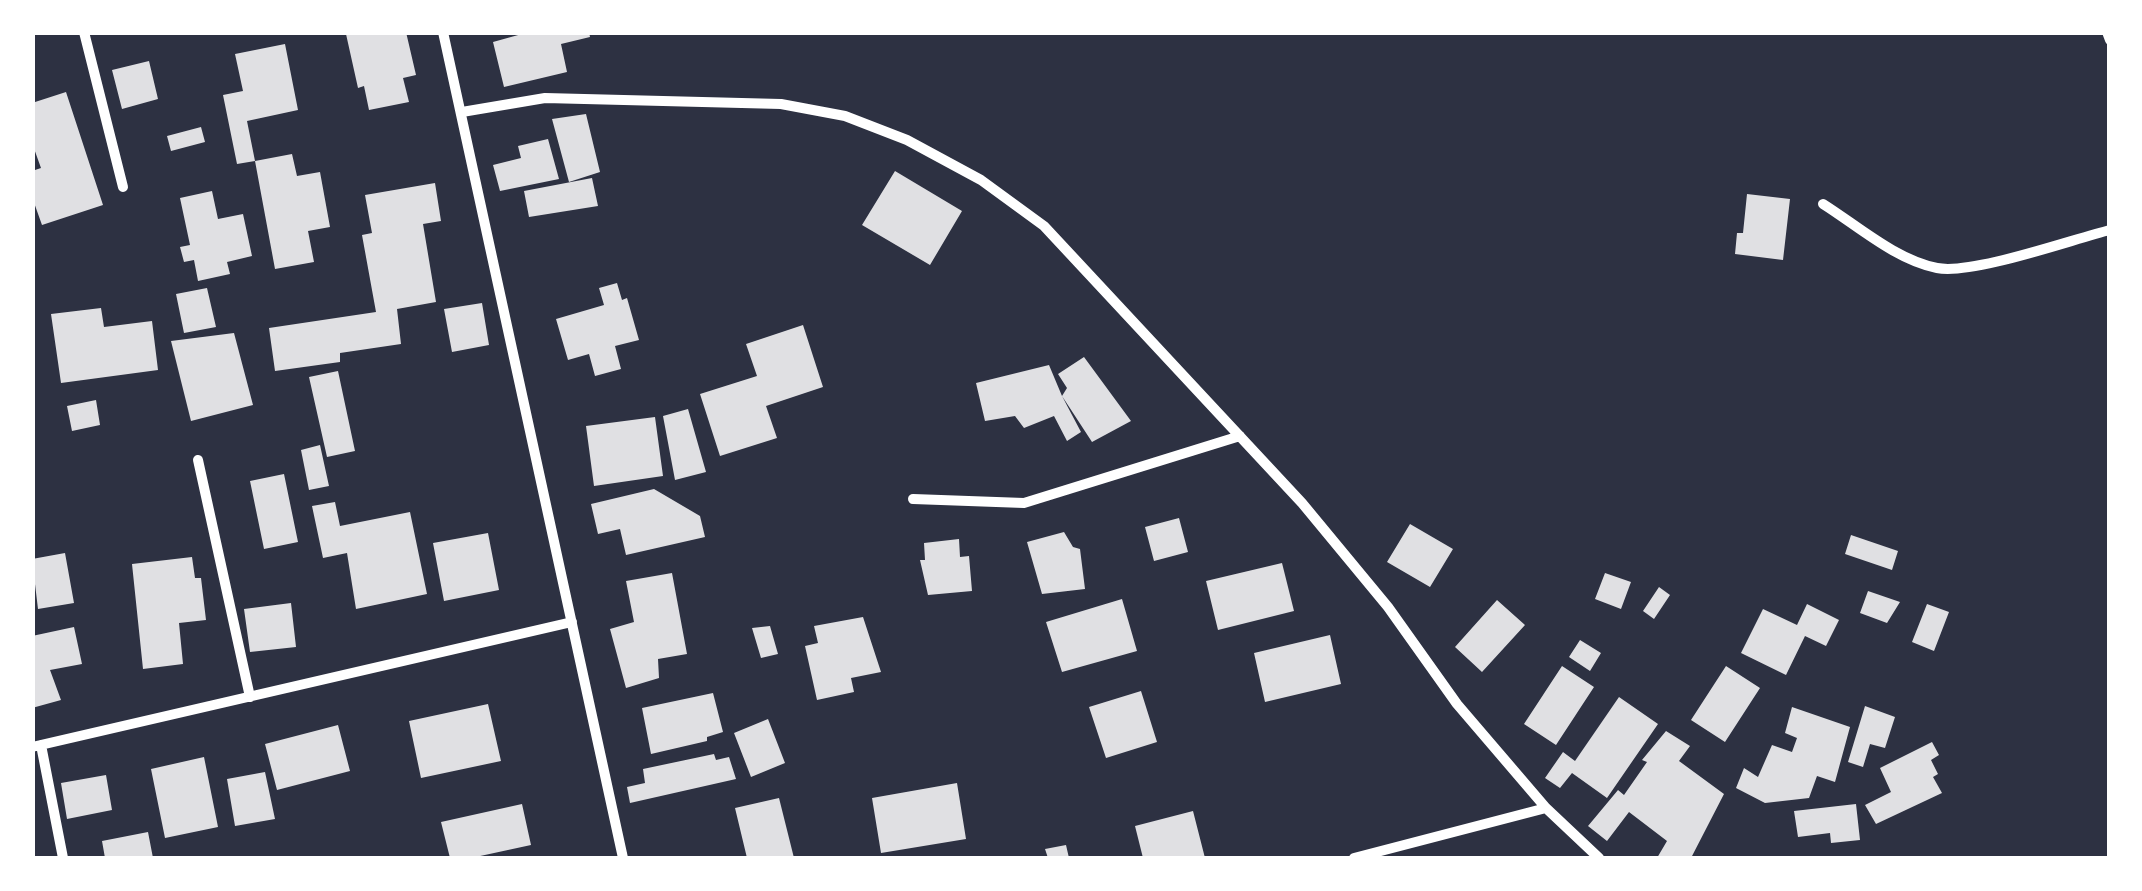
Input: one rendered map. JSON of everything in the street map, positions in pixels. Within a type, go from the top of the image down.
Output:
[{"type":"street","points":[[84,32],[124,187]]},
{"type":"street","points":[[443,32],[623,858]]},
{"type":"street","points":[[2107,32],[2110,40]]},
{"type":"street","points":[[462,112],[545,98],[782,104],[845,116],[908,140],[982,180],[1044,226],[1240,436],[1345,552],[1457,704],[1546,808],[1599,858]]},
{"type":"street","points":[[1823,204],[1906,258],[1938,268],[1969,268],[2110,230]]},
{"type":"street","points":[[913,499],[1024,503],[1240,436]]},
{"type":"street","points":[[198,460],[250,697]]},
{"type":"street","points":[[63,858],[37,746],[572,622]]},
{"type":"street","points":[[1354,858],[1546,808]]},
{"type":"building","points":[[406,32],[416,75],[403,78],[409,102],[369,110],[364,86],[358,88],[346,34]]},
{"type":"building","points":[[529,32],[589,32],[590,37],[561,44],[567,72],[504,87],[493,42]]},
{"type":"building","points":[[285,44],[298,110],[247,121],[255,161],[237,164],[223,95],[243,91],[235,54]]},
{"type":"building","points":[[149,61],[158,99],[122,109],[112,70]]},
{"type":"building","points":[[66,92],[103,205],[42,225],[32,197],[32,171],[41,168],[32,143],[32,103]]},
{"type":"building","points":[[586,114],[600,172],[569,182],[552,119]]},
{"type":"building","points":[[201,127],[205,142],[171,151],[167,136]]},
{"type":"building","points":[[548,139],[559,179],[500,191],[493,165],[521,158],[518,146]]},
{"type":"building","points":[[292,154],[297,176],[320,172],[330,227],[308,231],[314,262],[275,269],[255,161]]},
{"type":"building","points":[[895,171],[962,211],[930,265],[862,225]]},
{"type":"building","points":[[592,178],[598,206],[529,217],[524,191]]},
{"type":"building","points":[[435,183],[441,221],[423,224],[436,302],[397,309],[401,344],[340,353],[340,362],[275,371],[269,328],[376,312],[362,235],[372,233],[365,195]]},
{"type":"building","points":[[212,191],[218,219],[243,214],[252,256],[227,262],[230,274],[198,281],[194,260],[184,262],[180,247],[190,245],[180,198]]},
{"type":"building","points":[[1747,194],[1790,199],[1783,260],[1735,254],[1737,233],[1743,233]]},
{"type":"building","points":[[617,283],[622,300],[627,298],[639,340],[615,346],[621,369],[595,376],[589,354],[568,360],[556,319],[604,305],[599,288]]},
{"type":"building","points":[[207,288],[216,327],[184,333],[176,294]]},
{"type":"building","points":[[482,303],[489,345],[452,352],[444,309]]},
{"type":"building","points":[[101,308],[104,327],[152,321],[158,370],[61,383],[51,314]]},
{"type":"building","points":[[803,325],[823,387],[766,406],[777,438],[720,456],[700,394],[757,376],[746,344]]},
{"type":"building","points":[[234,333],[253,405],[191,421],[171,341]]},
{"type":"building","points":[[1084,357],[1131,421],[1092,442],[1062,396],[1067,388],[1058,374]]},
{"type":"building","points":[[1049,365],[1081,432],[1067,441],[1054,416],[1024,428],[1015,416],[985,421],[976,383]]},
{"type":"building","points":[[338,371],[355,451],[327,457],[309,377]]},
{"type":"building","points":[[96,400],[100,425],[72,431],[67,406]]},
{"type":"building","points":[[688,409],[706,472],[675,480],[663,416]]},
{"type":"building","points":[[655,417],[663,476],[594,486],[586,426]]},
{"type":"building","points":[[320,445],[329,486],[309,490],[301,450]]},
{"type":"building","points":[[284,474],[298,542],[264,549],[250,481]]},
{"type":"building","points":[[654,489],[700,516],[705,537],[626,555],[620,529],[598,534],[591,504]]},
{"type":"building","points":[[335,502],[340,526],[410,512],[427,594],[356,609],[347,553],[323,558],[312,506]]},
{"type":"building","points":[[1179,518],[1188,552],[1154,561],[1145,527]]},
{"type":"building","points":[[1410,524],[1453,549],[1430,587],[1387,562]]},
{"type":"building","points":[[1064,532],[1073,547],[1080,549],[1085,589],[1042,594],[1027,542]]},
{"type":"building","points":[[488,533],[499,590],[444,601],[433,543]]},
{"type":"building","points":[[1851,535],[1898,551],[1892,570],[1845,554]]},
{"type":"building","points":[[959,539],[960,557],[969,556],[972,591],[928,595],[920,560],[925,560],[924,543]]},
{"type":"building","points":[[65,553],[74,603],[38,609],[32,559]]},
{"type":"building","points":[[192,557],[195,578],[201,578],[206,620],[179,623],[183,664],[143,669],[132,564]]},
{"type":"building","points":[[1282,563],[1294,611],[1218,630],[1206,581]]},
{"type":"building","points":[[672,573],[687,654],[658,659],[659,678],[626,688],[610,629],[634,622],[626,581]]},
{"type":"building","points":[[1605,573],[1631,582],[1621,609],[1595,599]]},
{"type":"building","points":[[1659,587],[1670,595],[1654,619],[1643,611]]},
{"type":"building","points":[[1868,591],[1900,602],[1887,623],[1860,613]]},
{"type":"building","points":[[1122,599],[1137,651],[1062,672],[1046,622]]},
{"type":"building","points":[[1497,600],[1525,625],[1482,672],[1455,647]]},
{"type":"building","points":[[291,603],[296,647],[250,652],[244,609]]},
{"type":"building","points":[[1807,604],[1839,620],[1826,646],[1805,636],[1786,675],[1741,653],[1763,609],[1797,625]]},
{"type":"building","points":[[1927,604],[1949,612],[1934,651],[1912,642]]},
{"type":"building","points":[[863,617],[881,672],[851,678],[854,692],[817,700],[805,646],[818,643],[814,626]]},
{"type":"building","points":[[770,626],[778,654],[761,658],[752,628]]},
{"type":"building","points":[[74,627],[82,664],[50,670],[61,700],[32,708],[32,636]]},
{"type":"building","points":[[1330,635],[1341,684],[1265,702],[1254,653]]},
{"type":"building","points":[[1580,640],[1601,653],[1590,671],[1569,657]]},
{"type":"building","points":[[1562,666],[1594,687],[1556,745],[1524,724]]},
{"type":"building","points":[[1726,666],[1760,688],[1725,742],[1691,720]]},
{"type":"building","points":[[1141,691],[1157,742],[1106,758],[1089,707]]},
{"type":"building","points":[[713,693],[723,732],[707,737],[707,741],[651,754],[642,708]]},
{"type":"building","points":[[1619,697],[1658,724],[1607,798],[1572,773],[1560,788],[1545,778],[1563,752],[1575,761]]},
{"type":"building","points":[[488,704],[501,761],[421,778],[409,721]]},
{"type":"building","points":[[1865,706],[1895,717],[1885,748],[1870,744],[1863,767],[1848,762]]},
{"type":"building","points":[[1792,707],[1850,727],[1835,782],[1817,776],[1809,798],[1765,803],[1736,788],[1744,768],[1758,777],[1772,745],[1792,752],[1797,738],[1785,733]]},
{"type":"building","points":[[768,719],[785,763],[751,777],[734,733]]},
{"type":"building","points":[[338,725],[350,771],[277,790],[265,744]]},
{"type":"building","points":[[1666,731],[1690,746],[1679,761],[1724,794],[1691,858],[1657,858],[1667,841],[1629,812],[1607,841],[1588,826],[1618,790],[1624,795],[1647,762],[1642,760]]},
{"type":"building","points":[[1932,742],[1939,755],[1931,760],[1938,774],[1933,777],[1942,793],[1876,824],[1865,805],[1891,792],[1880,768]]},
{"type":"building","points":[[714,754],[716,760],[729,757],[736,779],[630,803],[627,787],[645,783],[643,769]]},
{"type":"building","points":[[204,757],[218,827],[165,838],[151,769]]},
{"type":"building","points":[[265,772],[275,819],[235,826],[227,779]]},
{"type":"building","points":[[106,775],[112,810],[67,819],[61,783]]},
{"type":"building","points":[[957,783],[966,839],[881,853],[872,798]]},
{"type":"building","points":[[779,798],[794,858],[747,858],[735,808]]},
{"type":"building","points":[[522,804],[531,845],[471,858],[450,858],[441,822]]},
{"type":"building","points":[[1856,804],[1860,840],[1831,843],[1830,833],[1798,837],[1794,811]]},
{"type":"building","points":[[1193,811],[1205,858],[1143,858],[1135,826]]},
{"type":"building","points":[[148,832],[153,858],[105,858],[102,841]]},
{"type":"building","points":[[1066,845],[1069,858],[1048,858],[1045,849]]}]
